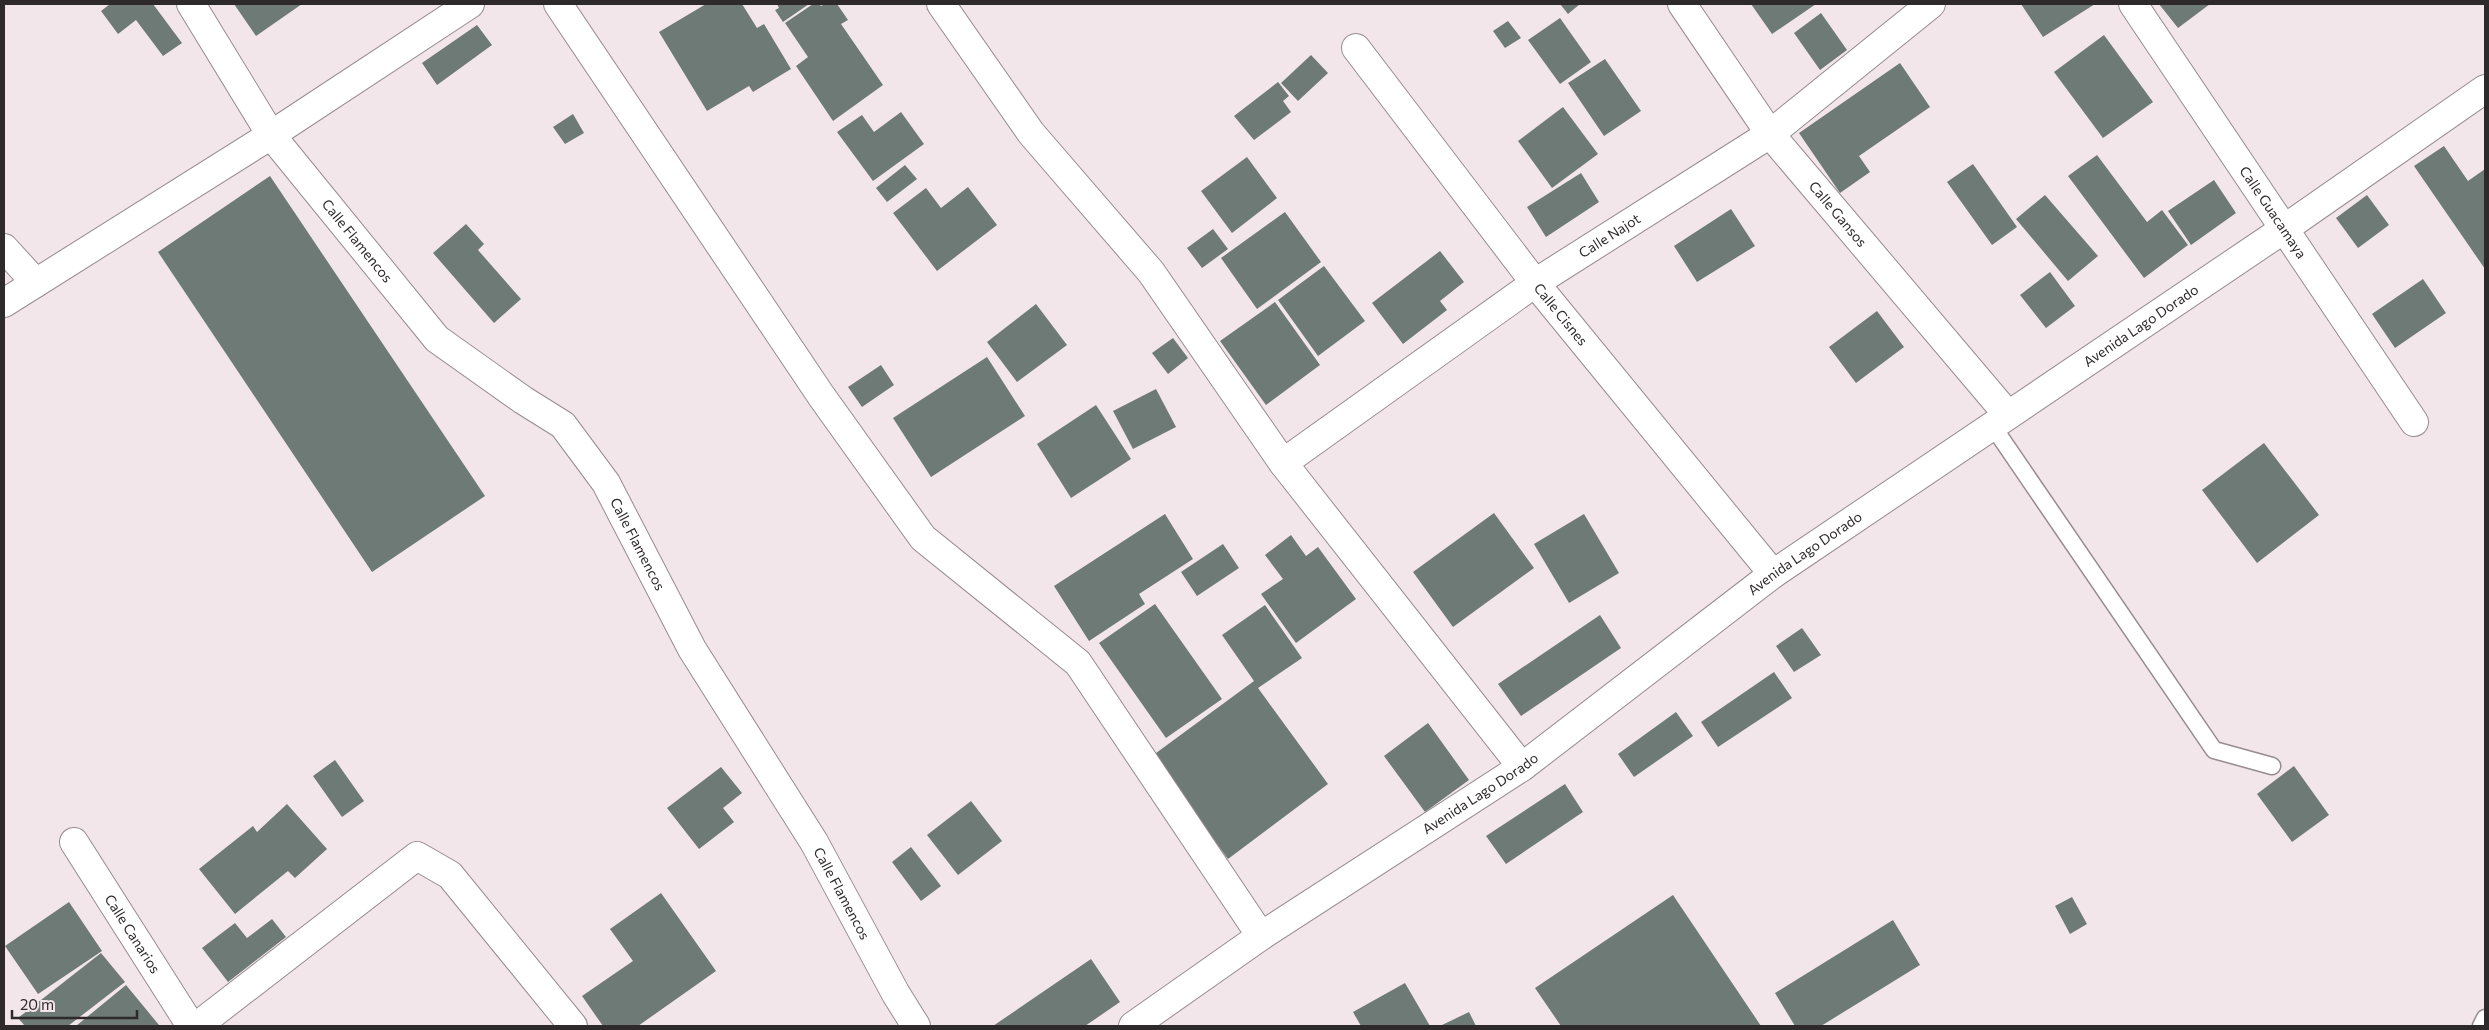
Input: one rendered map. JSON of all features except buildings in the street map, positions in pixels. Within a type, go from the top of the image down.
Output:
[{"type":"street","name":"Calle Flamencos","points":[[191,4],[271,135],[437,339],[523,400],[563,425],[606,482],[692,649],[814,842],[896,994],[916,1026]]},
{"type":"street","points":[[4,303],[271,135],[470,4]]},
{"type":"street","points":[[558,4],[822,397],[923,538],[1078,662],[1261,936]]},
{"type":"street","points":[[941,4],[1031,133],[1151,272],[1283,462],[1522,767]]},
{"type":"street","name":"Calle Gansos","points":[[1682,4],[1770,134],[2000,420]]},
{"type":"street","name":"Calle Najot","points":[[1283,462],[1535,283],[1770,134],[1931,4]]},
{"type":"street","name":"Calle Guacamaya","points":[[2133,4],[2414,422]]},
{"type":"street","name":"Calle Cisnes","points":[[1356,48],[1535,283],[1773,574]]},
{"type":"street","name":"Avenida Lago Dorado","points":[[1134,1026],[1261,936],[1522,767],[1773,574],[2284,229],[2485,90]]},
{"type":"street","points":[[4,248],[36,283]]},
{"type":"street","name":"Calle Canarios","points":[[74,842],[191,1026]]},
{"type":"street","points":[[197,1026],[417,856],[450,875],[572,1026]]},
{"type":"lane","points":[[2000,420],[2214,750],[2272,766]]},
{"type":"lane","points":[[2481,1026],[2485,1018]]}]
